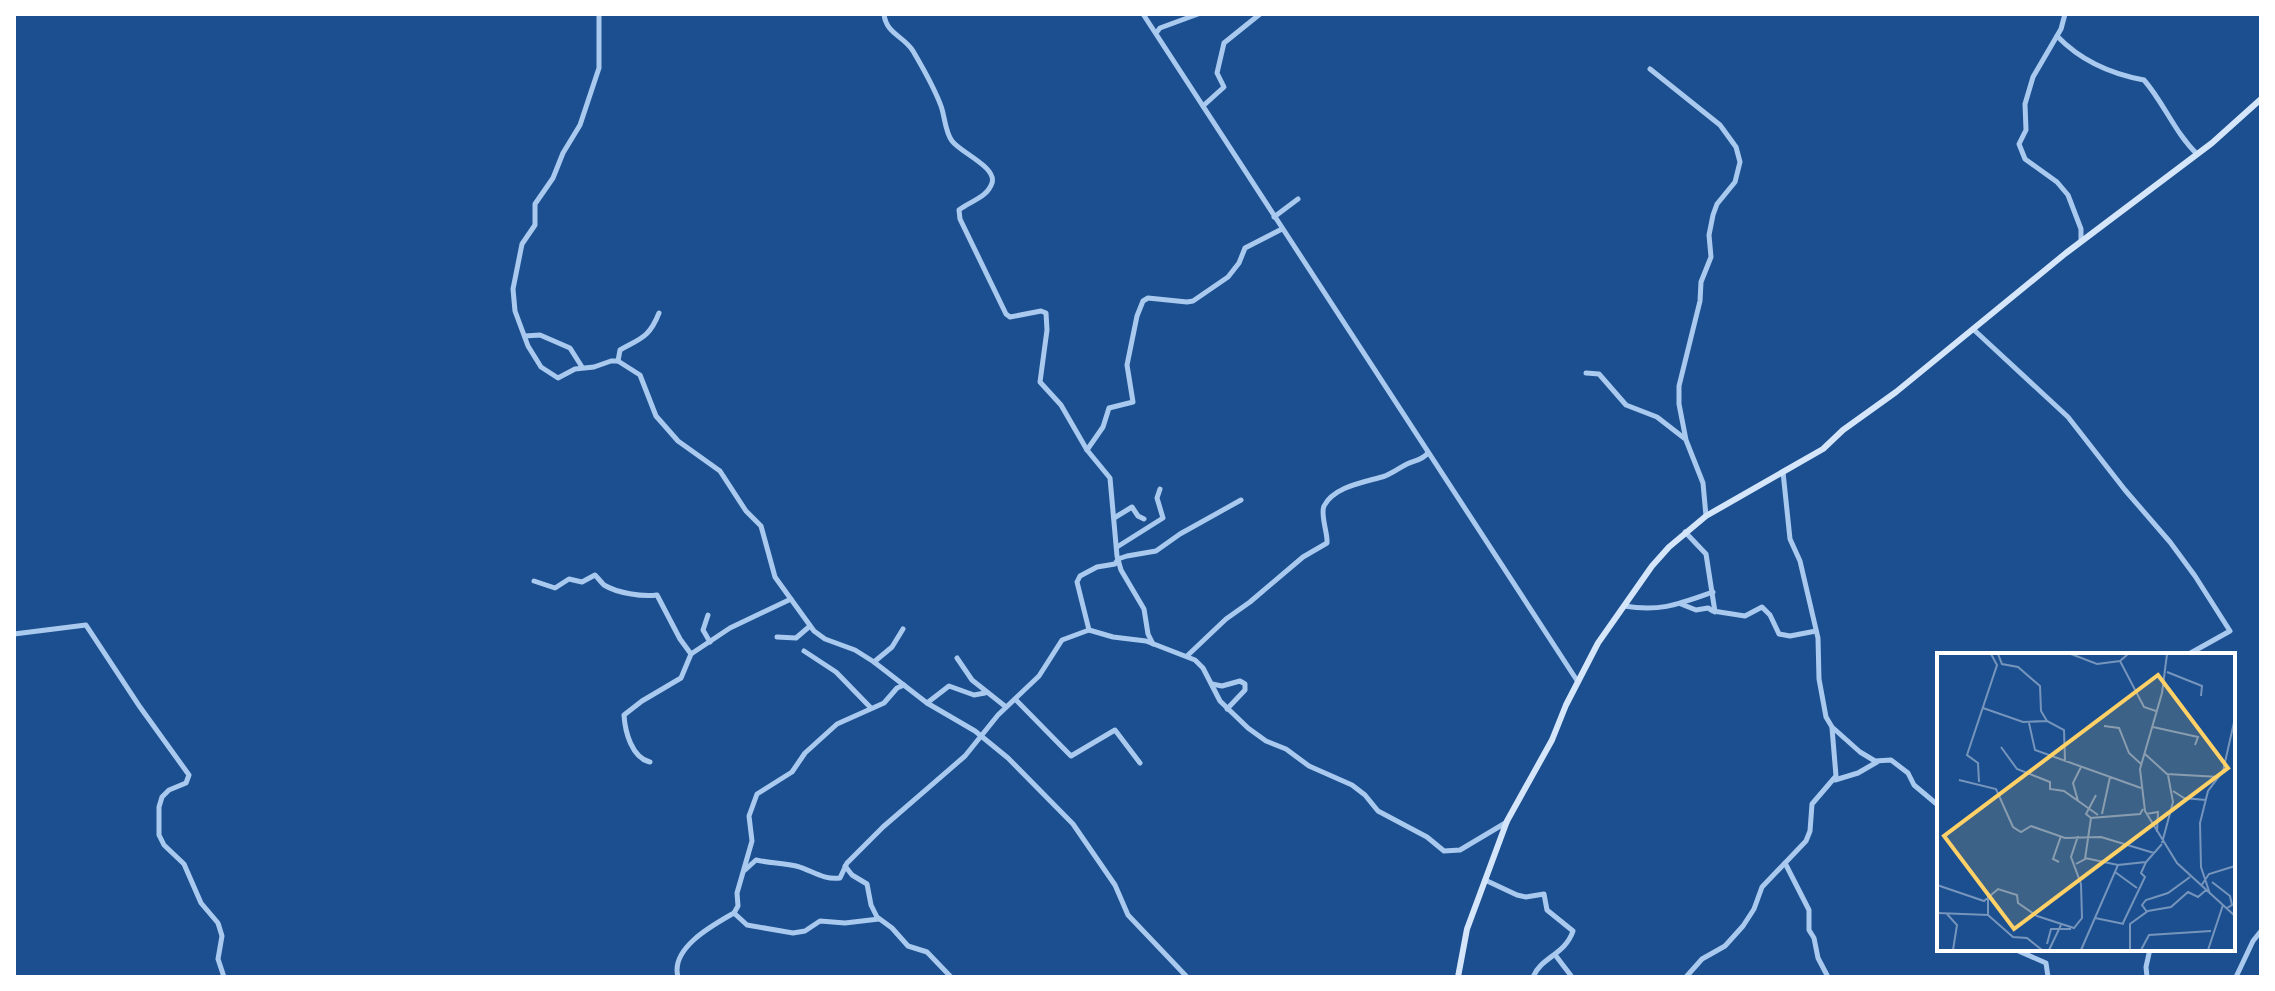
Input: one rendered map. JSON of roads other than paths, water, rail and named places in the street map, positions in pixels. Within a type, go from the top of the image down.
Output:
[{"type":"street","points":[[599,14],[600,66],[584,116],[553,178],[538,197],[534,209],[535,225],[522,244],[513,289],[515,311],[541,367],[558,378],[575,369],[618,361],[642,377],[653,411],[674,436],[720,471],[746,511],[761,526],[775,577],[819,636],[855,650],[874,662],[927,703],[982,737],[1008,758],[1034,788],[1066,817],[1115,885],[1128,915],[1187,977]]},
{"type":"street","points":[[884,14],[886,25],[909,45],[917,58],[940,104],[952,142],[981,163],[992,176],[992,183],[985,194],[959,210],[960,219],[1006,314],[1010,317],[1041,311],[1046,313],[1047,330],[1040,382],[1061,405],[1087,450],[1110,478],[1118,559],[1121,570],[1144,609],[1153,644]]},
{"type":"street","points":[[1143,14],[1578,682]]},
{"type":"street","points":[[1156,33],[1160,28],[1198,14]]},
{"type":"street","points":[[1203,106],[1224,87],[1217,73],[1224,43],[1260,14]]},
{"type":"street","points":[[2065,14],[2057,36],[2033,77],[2025,104],[2026,130],[2019,144],[2027,161],[2052,178],[2068,195],[2082,232],[2081,244]]},
{"type":"street","points":[[2057,36],[2075,54],[2127,77],[2144,80],[2197,154]]},
{"type":"street","points":[[1650,69],[1720,125],[1736,147],[1740,162],[1735,182],[1717,204],[1713,215],[1709,235],[1711,257],[1701,282],[1700,301],[1680,381],[1679,404],[1686,440],[1702,481],[1704,505],[1709,514]]},
{"type":"street","points":[[1458,977],[1464,940],[1507,822],[1552,740],[1598,643],[1652,566],[1685,532],[1709,514],[1823,449],[1854,421],[1896,392],[2197,154],[2261,99]]},
{"type":"street","points":[[1274,217],[1298,199]]},
{"type":"street","points":[[1087,450],[1103,427],[1109,408],[1133,402],[1127,365],[1143,301],[1148,298],[1193,301],[1228,277],[1248,246],[1282,229]]},
{"type":"street","points":[[618,361],[620,350],[647,336],[659,313]]},
{"type":"street","points":[[1973,329],[2068,417],[2195,576],[2230,631],[2191,653]]},
{"type":"street","points":[[525,336],[540,335],[570,348],[583,368]]},
{"type":"street","points":[[1586,373],[1599,374],[1626,405],[1657,417],[1686,440]]},
{"type":"street","points":[[1187,656],[1226,619],[1303,557],[1327,543],[1323,509],[1333,497],[1347,488],[1418,461],[1428,453]]},
{"type":"street","points":[[1783,472],[1790,539],[1800,561],[1819,645],[1819,683],[1826,717],[1832,727],[1860,752],[1878,761]]},
{"type":"street","points":[[1116,548],[1163,518],[1157,498],[1160,489]]},
{"type":"street","points":[[1089,630],[1078,578],[1097,567],[1115,564],[1118,559],[1156,551],[1241,500]]},
{"type":"street","points":[[1114,518],[1132,507],[1144,519]]},
{"type":"street","points":[[1685,532],[1706,554],[1715,612]]},
{"type":"street","points":[[534,581],[553,589],[569,579],[582,582],[595,575],[606,586],[623,593],[648,597],[657,595],[691,654]]},
{"type":"street","points":[[1624,606],[1658,610],[1713,592]]},
{"type":"street","points":[[650,762],[642,760],[632,746],[623,716],[681,678],[691,654],[730,628],[791,599]]},
{"type":"street","points":[[1681,604],[1696,610],[1708,608],[1715,612],[1745,616],[1762,607],[1770,615],[1779,634],[1790,636],[1816,631]]},
{"type":"street","points":[[708,615],[703,630],[710,642]]},
{"type":"street","points":[[14,634],[86,625],[189,775],[186,783],[169,790],[162,797],[159,835],[164,845],[184,864],[201,903],[220,926],[222,941],[218,959],[224,977]]},
{"type":"street","points":[[777,637],[796,638],[810,626]]},
{"type":"street","points":[[874,662],[895,643],[903,629]]},
{"type":"street","points":[[745,870],[756,860],[800,867],[815,876],[838,879],[845,866],[883,827],[965,756],[1006,707],[1039,676],[1062,640],[1089,630],[1153,644],[1187,656],[1203,668],[1227,709],[1257,735],[1286,749],[1319,772],[1352,785],[1378,811],[1427,837],[1444,851],[1460,850],[1507,822]]},
{"type":"street","points":[[804,651],[836,672],[870,707]]},
{"type":"street","points":[[957,658],[972,680],[1006,707]]},
{"type":"street","points":[[1212,684],[1222,686],[1241,681],[1245,684],[1244,692],[1227,709]]},
{"type":"street","points":[[678,977],[678,960],[698,934],[734,913],[738,906],[737,893],[752,841],[749,816],[757,794],[792,772],[805,753],[835,726],[884,703],[897,688],[905,685]]},
{"type":"street","points":[[927,703],[949,686],[974,695],[986,693]]},
{"type":"street","points":[[1015,699],[1071,756],[1115,730],[1140,763]]},
{"type":"street","points":[[1686,977],[1702,959],[1735,937],[1754,909],[1762,887],[1806,841],[1812,804],[1834,780],[1836,773],[1832,727]]},
{"type":"street","points":[[1834,780],[1861,772],[1878,761],[1891,760],[1908,773],[1914,785],[1937,804]]},
{"type":"street","points":[[1785,863],[1809,910],[1809,930],[1828,977]]},
{"type":"street","points":[[845,866],[852,875],[867,884],[871,905],[880,919],[908,946],[927,952],[951,977]]},
{"type":"street","points":[[1484,879],[1517,895],[1545,894],[1547,910],[1573,931],[1556,956],[1537,968],[1533,977]]},
{"type":"street","points":[[734,913],[747,925],[793,933],[805,931],[820,921],[845,923],[880,919]]},
{"type":"street","points":[[2236,977],[2261,931]]},
{"type":"street","points":[[2019,951],[2046,963],[2048,977]]},
{"type":"street","points":[[2147,977],[2150,951]]},
{"type":"street","points":[[1556,956],[1572,977]]}]
